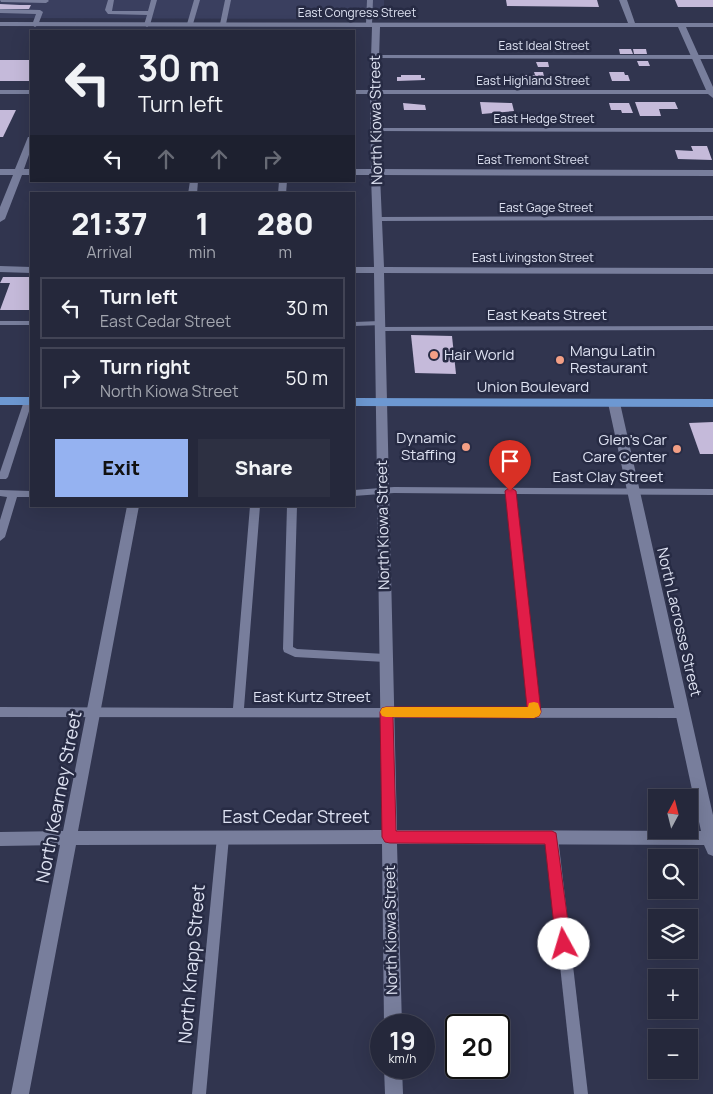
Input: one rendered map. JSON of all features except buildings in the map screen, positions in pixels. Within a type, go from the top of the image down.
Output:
[{"type":"main road","points":[[0,401],[30,401]]},
{"type":"main road","name":"Union Boulevard","points":[[355,402],[713,403]]},
{"type":"street","points":[[623,0],[632,25]]},
{"type":"street","name":"East Congress Street","points":[[0,24],[72,28],[190,24],[223,28],[372,24],[713,25]]},
{"type":"street","name":"North Kiowa Street","points":[[372,24],[375,57],[374,130],[378,219],[393,1014]]},
{"type":"street","points":[[681,25],[712,94]]},
{"type":"street","points":[[0,92],[30,92]]},
{"type":"street","name":"East Highland Street","points":[[355,92],[712,94]]},
{"type":"street","points":[[0,220],[30,142]]},
{"type":"street","points":[[0,172],[30,172]]},
{"type":"street","name":"East Tremont Street","points":[[355,172],[713,173]]},
{"type":"street","points":[[0,269],[30,270]]},
{"type":"street","name":"East Livingston Street","points":[[355,270],[713,271]]},
{"type":"street","name":"North Lacrosse Street","points":[[614,402],[712,841]]},
{"type":"street","name":"North Kearney Street","points":[[20,1094],[133,507]]},
{"type":"street","name":"East Cedar Street","points":[[0,839],[552,837],[712,841]]},
{"type":"street","points":[[393,1079],[394,1094]]},
{"type":"lane","points":[[3,4],[20,6],[46,0]]},
{"type":"lane","points":[[35,25],[46,0]]},
{"type":"lane","points":[[111,0],[108,10],[110,13],[151,13]]},
{"type":"lane","points":[[148,25],[154,0]]},
{"type":"lane","points":[[190,24],[197,0]]},
{"type":"lane","points":[[223,28],[228,0]]},
{"type":"lane","points":[[370,0],[372,24]]},
{"type":"lane","points":[[3,4],[20,6],[40,12]]},
{"type":"lane","name":"East Ideal Street","points":[[375,57],[713,57]]},
{"type":"lane","name":"East Hedge Street","points":[[374,130],[713,130]]},
{"type":"lane","name":"East Gage Street","points":[[378,219],[713,218]]},
{"type":"lane","points":[[0,323],[30,323]]},
{"type":"lane","name":"East Keats Street","points":[[355,324],[380,326],[713,328]]},
{"type":"lane","points":[[3,477],[26,422],[30,401]]},
{"type":"lane","name":"East Clay Street","points":[[355,493],[394,490],[713,492]]},
{"type":"lane","points":[[510,491],[534,712]]},
{"type":"lane","points":[[0,493],[30,494]]},
{"type":"lane","points":[[0,537],[13,494]]},
{"type":"lane","points":[[238,712],[255,507]]},
{"type":"lane","points":[[292,507],[288,649],[295,653],[385,658]]},
{"type":"lane","name":"East Kurtz Street","points":[[0,712],[683,713]]},
{"type":"lane","name":"North Knapp Street","points":[[200,1094],[222,837]]},
{"type":"lane","points":[[552,837],[582,1094]]},
{"type":"shaded area","points":[[0,0],[384,0],[384,19],[0,18]]},
{"type":"slow traffic","points":[[386,712],[534,712],[534,707]]},
{"type":"place","name":"Hair World","points":[[434,355]]},
{"type":"place","name":"Mangu Latin Restaurant","points":[[560,360]]},
{"type":"place","name":"Dynamic Staffing","points":[[466,447]]},
{"type":"place","name":"Glen's Car Care Center","points":[[677,449]]},
{"type":"route","points":[[510,491],[523,595],[534,712],[386,712],[390,837],[552,837],[564,944]]}]
